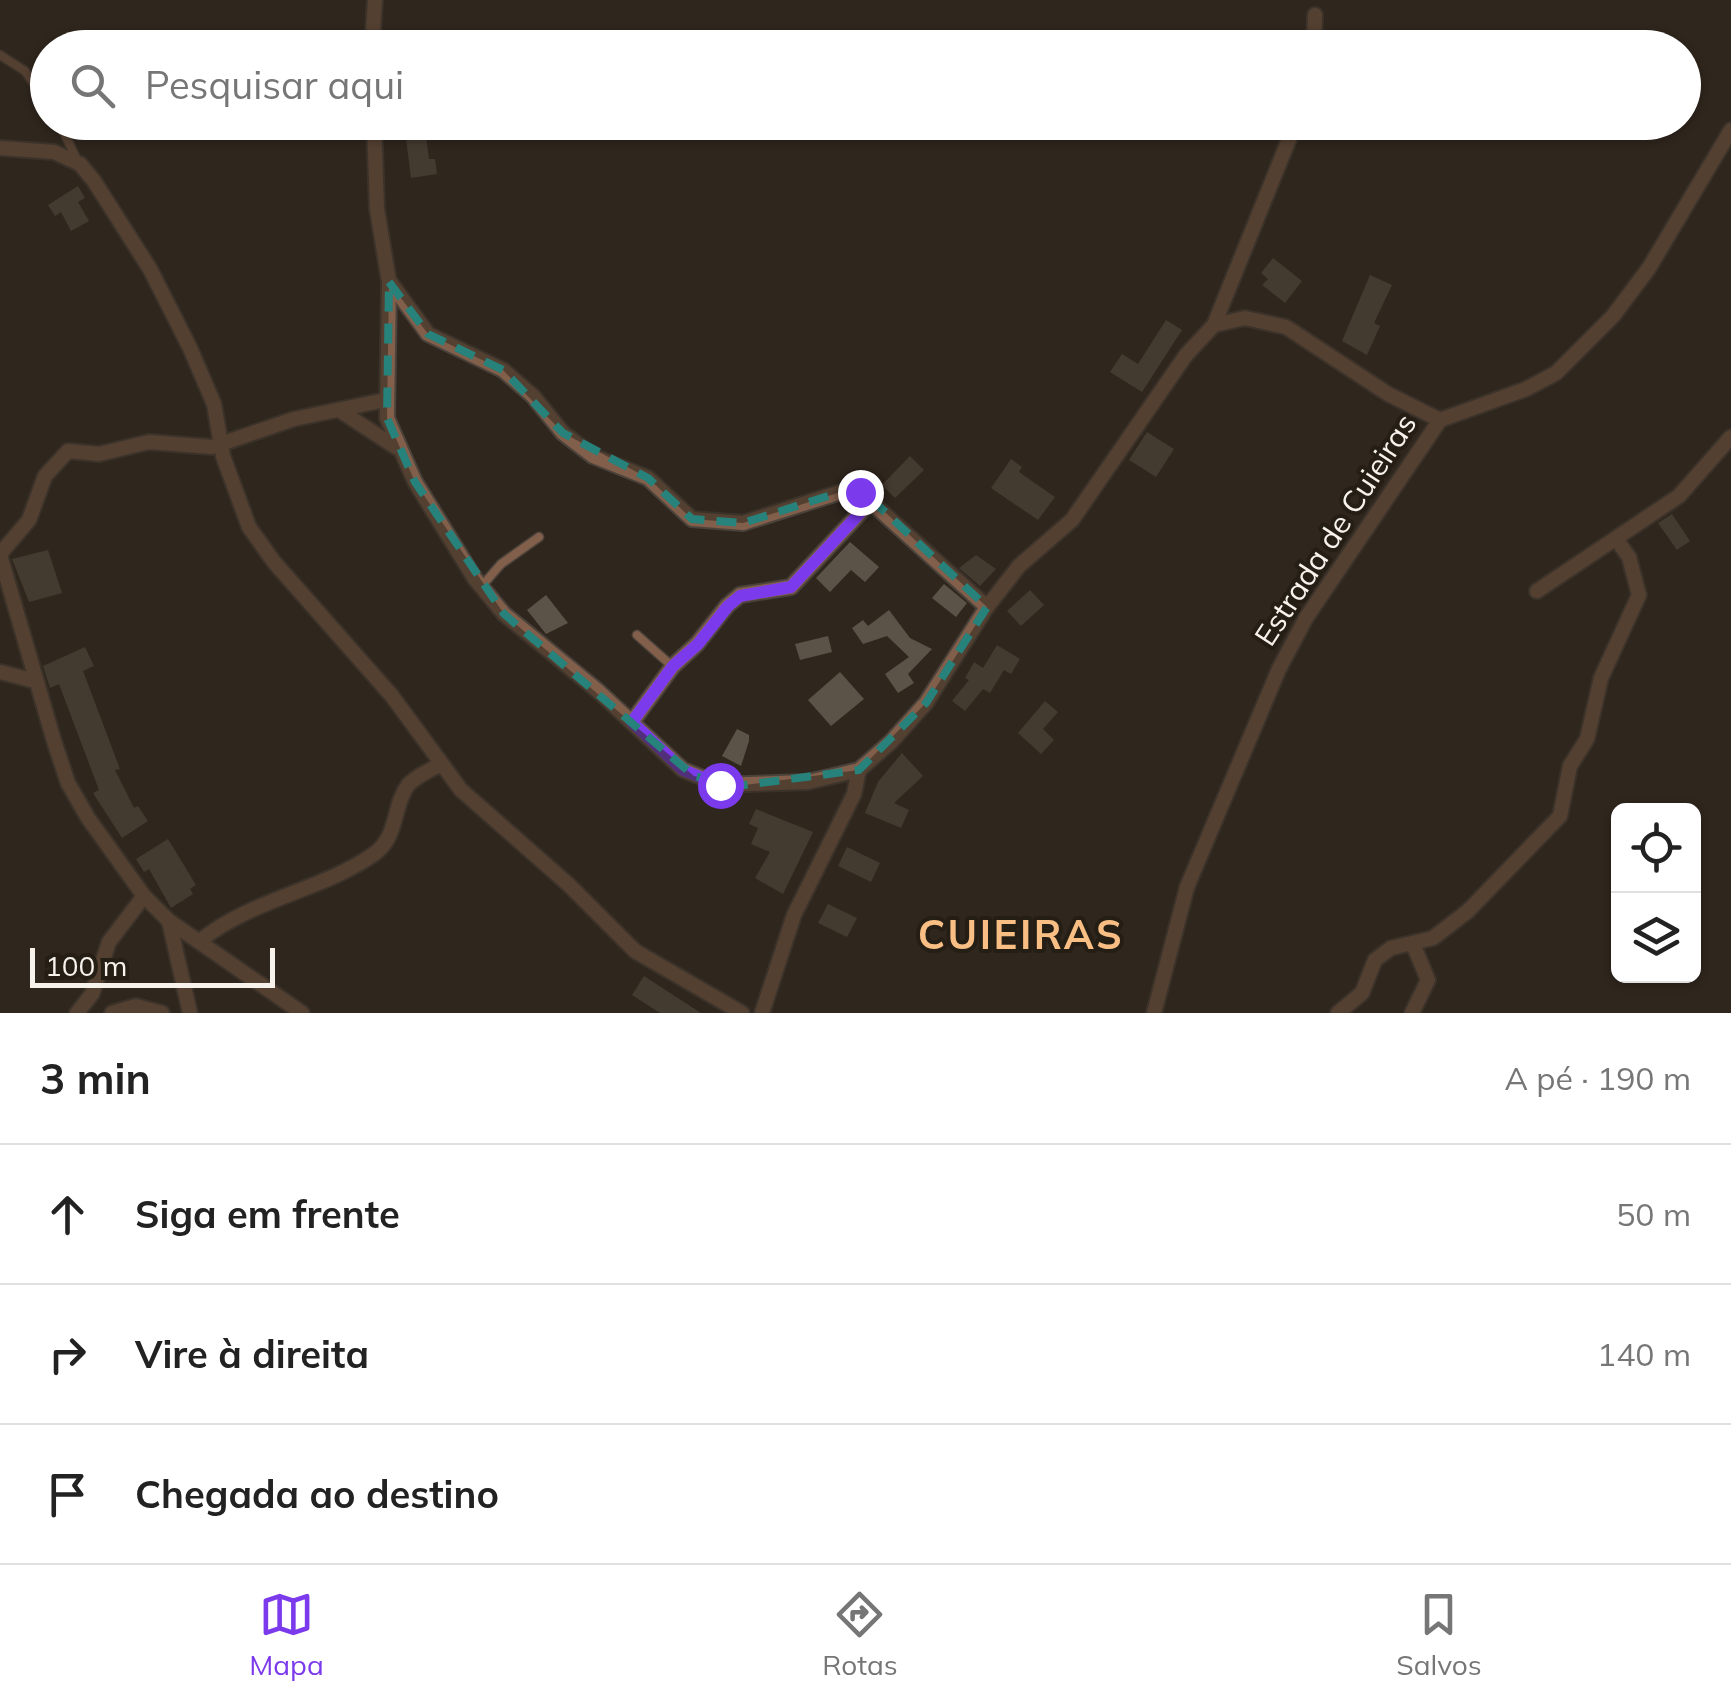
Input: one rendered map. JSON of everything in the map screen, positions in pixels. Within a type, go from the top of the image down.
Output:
[{"type":"street","points":[[374,30],[376,0]]},
{"type":"street","points":[[1315,15],[1315,30]]},
{"type":"street","name":"Estrada de Cuieiras","points":[[1154,1013],[1187,886],[1279,669],[1306,618],[1440,420],[1526,389],[1556,373],[1613,316],[1649,268],[1731,130]]},
{"type":"street","points":[[375,140],[378,208],[390,282],[385,400],[390,432],[399,449],[481,587],[504,614],[683,770],[720,785],[808,782],[858,770],[926,703],[987,607],[1020,566],[1072,520],[1186,354],[1214,325],[1289,140]]},
{"type":"street","points":[[0,148],[54,152],[80,164],[167,301],[214,404],[238,507],[262,547],[392,696],[441,764],[484,814],[569,885],[635,952],[742,1013]]},
{"type":"street","points":[[390,282],[428,334],[502,370],[532,396],[563,433],[594,456],[648,478],[681,514],[692,519],[743,523],[844,492],[860,492],[987,607]]},
{"type":"street","points":[[1214,325],[1244,318],[1286,326],[1388,394],[1440,420]]},
{"type":"street","points":[[302,1013],[170,921],[144,896],[68,783],[0,554],[29,520],[45,476],[68,451],[99,454],[148,442],[198,448],[270,426],[385,400]]},
{"type":"street","points":[[339,410],[399,449]]},
{"type":"street","points":[[1537,591],[1678,496],[1731,437]]},
{"type":"street","points":[[632,722],[672,666],[740,596],[791,587],[872,500]]},
{"type":"street","points":[[1343,1012],[1362,993],[1376,960],[1391,948],[1433,938],[1468,911],[1560,816],[1570,766],[1588,739],[1601,678],[1639,594],[1628,557],[1616,539]]},
{"type":"street","points":[[0,672],[35,681]]},
{"type":"street","points":[[200,941],[238,917],[308,884],[334,878],[372,856],[389,840],[409,784],[441,764]]},
{"type":"street","points":[[762,1013],[794,915],[854,794],[858,770]]},
{"type":"street","points":[[81,1012],[92,994],[108,942],[144,896]]},
{"type":"street","points":[[170,921],[190,1013]]},
{"type":"street","points":[[1412,1013],[1428,980],[1413,944]]},
{"type":"street","points":[[112,1013],[136,1006],[162,1013]]},
{"type":"lane","points":[[0,56],[30,78]]},
{"type":"lane","points":[[68,140],[80,164]]},
{"type":"lane","points":[[481,587],[501,564],[539,537]]},
{"type":"lane","points":[[637,635],[672,666]]},
{"type":"highlighted area","points":[[389,282],[428,334],[503,370],[563,433],[648,478],[692,519],[743,523],[844,491],[872,500],[987,607],[926,703],[859,770],[737,786],[694,776],[504,614],[415,482],[387,418]]},
{"type":"building","points":[[406,140],[426,140],[429,159],[435,159],[437,174],[411,178]]},
{"type":"building","points":[[78,186],[85,198],[78,202],[89,221],[71,231],[61,212],[55,216],[48,205]]},
{"type":"building","points":[[1273,258],[1302,281],[1285,303],[1262,285],[1268,279],[1261,273]]},
{"type":"building","points":[[1370,275],[1392,285],[1374,323],[1380,326],[1367,355],[1342,341]]},
{"type":"building","points":[[1166,320],[1182,330],[1142,392],[1110,372],[1122,354],[1138,364]]},
{"type":"building","points":[[1147,432],[1174,449],[1156,477],[1129,460]]},
{"type":"building","points":[[910,456],[924,470],[895,498],[882,485]]},
{"type":"building","points":[[1011,459],[1022,467],[1019,472],[1055,497],[1038,520],[991,488]]},
{"type":"building","points":[[1672,514],[1690,541],[1677,550],[1658,523]]},
{"type":"building","points":[[850,542],[879,567],[865,582],[851,570],[830,592],[816,578]]},
{"type":"building","points":[[48,550],[62,593],[29,602],[12,559]]},
{"type":"building","points":[[976,555],[996,569],[980,586],[959,568]]},
{"type":"building","points":[[944,584],[967,603],[956,617],[932,598]]},
{"type":"building","points":[[1030,590],[1044,605],[1021,626],[1007,611]]},
{"type":"building","points":[[546,595],[568,623],[546,634],[527,610]]},
{"type":"building","points":[[889,610],[910,638],[932,649],[908,674],[914,683],[898,693],[885,674],[909,657],[887,636],[863,644],[852,628],[863,620],[868,626]]},
{"type":"building","points":[[828,636],[832,652],[800,660],[795,644]]},
{"type":"building","points":[[997,645],[1020,659],[1011,674],[1004,670],[990,693],[983,689],[965,711],[952,701],[969,680],[965,678],[974,662],[983,668]]},
{"type":"building","points":[[85,647],[94,666],[83,671],[120,769],[115,770],[134,808],[138,806],[148,821],[122,838],[93,793],[99,790],[59,684],[50,688],[43,666]]},
{"type":"building","points":[[840,672],[864,699],[831,726],[808,700]]},
{"type":"building","points":[[1045,701],[1058,712],[1043,729],[1054,740],[1041,754],[1018,733]]},
{"type":"building","points":[[737,729],[749,735],[741,766],[722,756]]},
{"type":"building","points":[[902,753],[923,776],[894,803],[909,810],[901,828],[865,813],[878,782]]},
{"type":"building","points":[[756,809],[813,832],[783,894],[755,878],[770,852],[751,844],[758,828],[749,824]]},
{"type":"building","points":[[168,839],[196,885],[190,889],[193,894],[171,908],[149,869],[144,872],[136,859]]},
{"type":"building","points":[[847,847],[880,863],[871,882],[838,866]]},
{"type":"building","points":[[828,904],[857,918],[847,937],[818,923]]},
{"type":"building","points":[[644,976],[701,1013],[660,1013],[632,995]]},
{"type":"district","name":"CUIEIRAS","points":[[1021,935]]},
{"type":"route","points":[[720,785],[683,770],[632,722],[673,666],[698,644],[728,606],[740,596],[791,587],[872,500],[860,492]]}]
